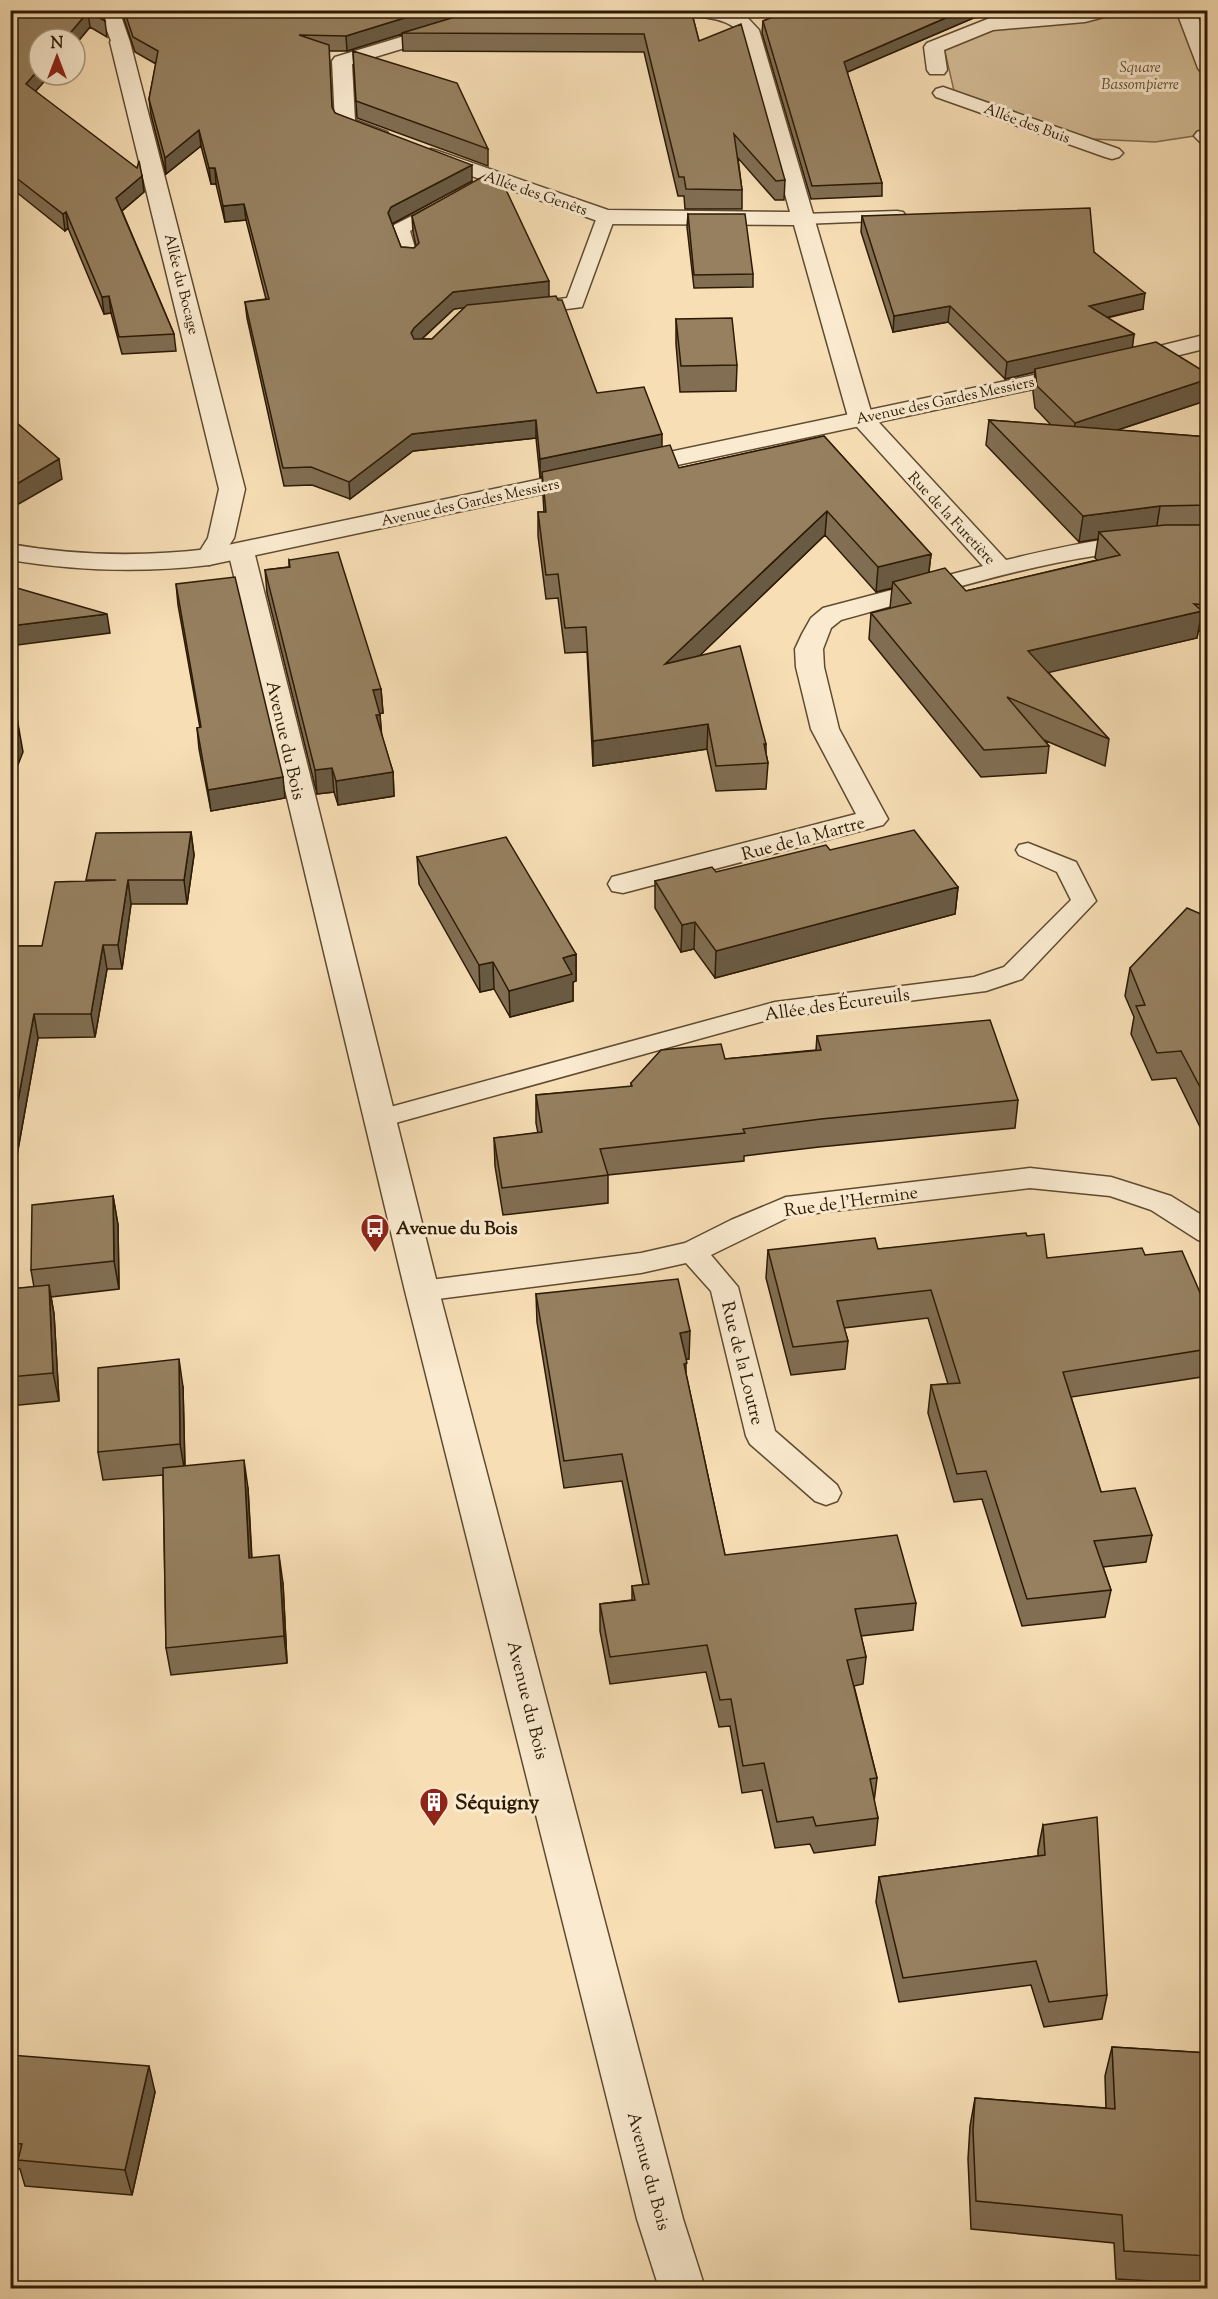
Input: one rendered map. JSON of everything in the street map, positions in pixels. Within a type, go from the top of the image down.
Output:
[{"type":"street","name":"Allée du Bocage","points":[[109,10],[120,42],[232,489],[221,538],[225,554]]},
{"type":"street","points":[[937,70],[934,46],[990,24],[1085,16],[1108,10]]},
{"type":"street","points":[[1185,10],[1208,68]]},
{"type":"street","points":[[625,11],[714,11],[738,19],[749,30],[860,417]]},
{"type":"street","name":"Allée des Genêts","points":[[466,24],[342,61],[345,123],[492,178],[606,217],[802,219]]},
{"type":"street","name":"Allée des Buis","points":[[943,93],[1112,153]]},
{"type":"street","name":"Avenue des Gardes Messiers","points":[[10,552],[80,563],[110,564],[225,554],[860,417],[1105,367],[1208,341]]},
{"type":"street","name":"Rue de la Furetière","points":[[860,417],[1000,569],[1132,541],[1179,539],[1208,542]]},
{"type":"street","name":"Avenue du Bois","points":[[225,554],[307,825],[422,1291],[660,2219],[682,2289]]},
{"type":"street","name":"Rue de la Martre","points":[[623,885],[873,819],[825,729],[810,667],[809,649],[820,624],[832,614],[1000,569]]},
{"type":"lane","points":[[409,258],[400,229],[492,178]]},
{"type":"lane","points":[[802,219],[919,216]]},
{"type":"lane","points":[[507,310],[575,303],[606,217]]},
{"type":"lane","name":"Allée des Écureuils","points":[[381,1119],[775,1010],[977,985],[1013,974],[1084,901],[1067,867],[1028,850]]},
{"type":"lane","name":"Rue de l'Hermine","points":[[422,1291],[641,1263],[692,1252],[786,1207],[1030,1178],[1121,1190],[1161,1203],[1208,1233]]},
{"type":"lane","name":"Rue de la Loutre","points":[[692,1252],[724,1287],[761,1436],[826,1493]]},
{"type":"green space","name":"Square Bassompierre","points":[[1108,11],[1185,11],[1207,68],[1207,134],[1155,142],[1092,139],[954,91],[943,43],[990,24]]},
{"type":"building","points":[[10,10],[101,10],[105,21],[88,12],[75,27],[27,27],[26,84],[137,168],[139,161],[142,176],[116,198],[174,334],[119,337],[109,296],[102,297],[66,212],[63,214],[10,173]]},
{"type":"building","points":[[124,10],[430,10],[346,36],[299,35],[329,45],[332,107],[335,113],[472,165],[391,207],[388,213],[401,247],[414,248],[419,243],[412,216],[491,172],[499,175],[549,281],[453,292],[414,328],[411,333],[414,339],[432,339],[467,305],[556,296],[558,300],[562,300],[597,393],[644,387],[662,434],[540,459],[536,420],[412,434],[349,482],[311,467],[283,468],[245,302],[269,299],[244,204],[223,206],[215,168],[209,168],[199,130],[165,158],[149,99],[158,51],[133,37]]},
{"type":"building","points":[[478,10],[691,10],[699,41],[741,24],[785,180],[776,181],[734,134],[742,190],[686,189],[684,177],[679,177],[644,34],[402,33]]},
{"type":"building","points":[[790,10],[964,10],[844,62],[882,183],[812,186],[763,21]]},
{"type":"building","points":[[353,51],[457,83],[488,149],[356,101]]},
{"type":"building","points":[[1090,208],[1094,252],[1145,293],[1089,306],[1134,334],[1007,362],[950,306],[894,316],[862,216]]},
{"type":"building","points":[[688,214],[745,214],[753,274],[694,275]]},
{"type":"building","points":[[732,318],[737,365],[681,366],[676,319]]},
{"type":"building","points":[[1156,342],[1208,374],[1208,379],[1075,423],[1037,386],[1035,369]]},
{"type":"building","points":[[10,417],[59,459],[10,488]]},
{"type":"building","points":[[989,420],[1208,437],[1208,505],[1160,506],[1083,516]]},
{"type":"building","points":[[824,436],[931,554],[878,567],[827,511],[665,664],[740,646],[766,744],[764,744],[768,763],[716,766],[708,724],[593,741],[586,627],[565,628],[558,574],[546,575],[538,512],[546,512],[542,472],[670,445],[679,468]]},
{"type":"building","points":[[1165,525],[1208,525],[1208,605],[1194,604],[1202,611],[1028,651],[1109,739],[1007,697],[1049,746],[984,750],[871,613],[911,603],[893,582],[945,568],[966,591],[1120,555],[1099,532]]},
{"type":"building","points":[[338,552],[381,689],[373,690],[380,715],[376,715],[393,772],[336,781],[332,768],[315,770],[265,570],[290,567],[289,560]]},
{"type":"building","points":[[235,577],[283,777],[208,790],[197,728],[201,727],[176,584]]},
{"type":"building","points":[[10,586],[107,614],[10,626]]},
{"type":"building","points":[[10,679],[19,732],[10,755]]},
{"type":"building","points":[[914,830],[958,887],[716,951],[695,922],[682,925],[655,881],[712,867],[716,872],[826,845],[830,850]]},
{"type":"building","points":[[191,832],[184,880],[128,880],[118,945],[103,945],[91,1014],[34,1014],[10,1144],[10,946],[42,946],[55,882],[116,880],[86,880],[96,833]]},
{"type":"building","points":[[506,837],[576,954],[563,958],[572,974],[509,991],[493,962],[479,965],[417,857]]},
{"type":"building","points":[[1187,908],[1208,917],[1208,980],[1204,984],[1208,991],[1208,1102],[1181,1051],[1157,1053],[1136,1006],[1145,1005],[1130,968]]},
{"type":"building","points":[[990,1020],[1018,1100],[821,1119],[743,1129],[745,1133],[600,1149],[608,1175],[502,1188],[494,1138],[542,1132],[536,1095],[632,1086],[631,1083],[661,1050],[721,1044],[725,1059],[821,1050],[817,1036]]},
{"type":"building","points":[[113,1196],[114,1261],[31,1270],[32,1205]]},
{"type":"building","points":[[1026,1233],[1027,1236],[1044,1234],[1047,1258],[1142,1248],[1145,1255],[1182,1251],[1208,1311],[1208,1349],[1063,1372],[1101,1492],[1135,1488],[1152,1535],[1094,1541],[1111,1590],[1027,1599],[986,1471],[957,1474],[931,1385],[960,1383],[931,1290],[837,1301],[848,1341],[793,1347],[768,1250],[875,1238],[878,1249]]},
{"type":"building","points":[[678,1279],[690,1331],[680,1333],[687,1363],[684,1364],[725,1555],[897,1535],[916,1603],[855,1609],[866,1657],[847,1660],[877,1778],[870,1779],[878,1818],[816,1826],[813,1817],[777,1822],[764,1763],[743,1766],[731,1699],[720,1700],[707,1645],[610,1657],[600,1604],[635,1600],[632,1586],[649,1584],[622,1454],[564,1461],[536,1294]]},
{"type":"building","points":[[49,1285],[53,1373],[10,1377],[10,1289]]},
{"type":"building","points":[[179,1359],[180,1444],[98,1452],[98,1368]]},
{"type":"building","points":[[244,1460],[249,1558],[279,1555],[284,1636],[166,1648],[163,1468]]},
{"type":"building","points":[[1097,1817],[1107,1995],[1049,2002],[1036,1961],[903,1978],[879,1877],[1045,1855],[1043,1825]]},
{"type":"building","points":[[1112,2047],[1208,2053],[1208,2256],[1124,2251],[1122,2215],[976,2201],[973,2130],[975,2098],[1115,2109]]},
{"type":"building","points":[[10,2055],[149,2066],[125,2170],[18,2160],[22,2144],[10,2143]]},
{"type":"place","name":"Avenue du Bois","points":[[375,1254]]},
{"type":"place","name":"Séquigny","points":[[434,1828]]}]
